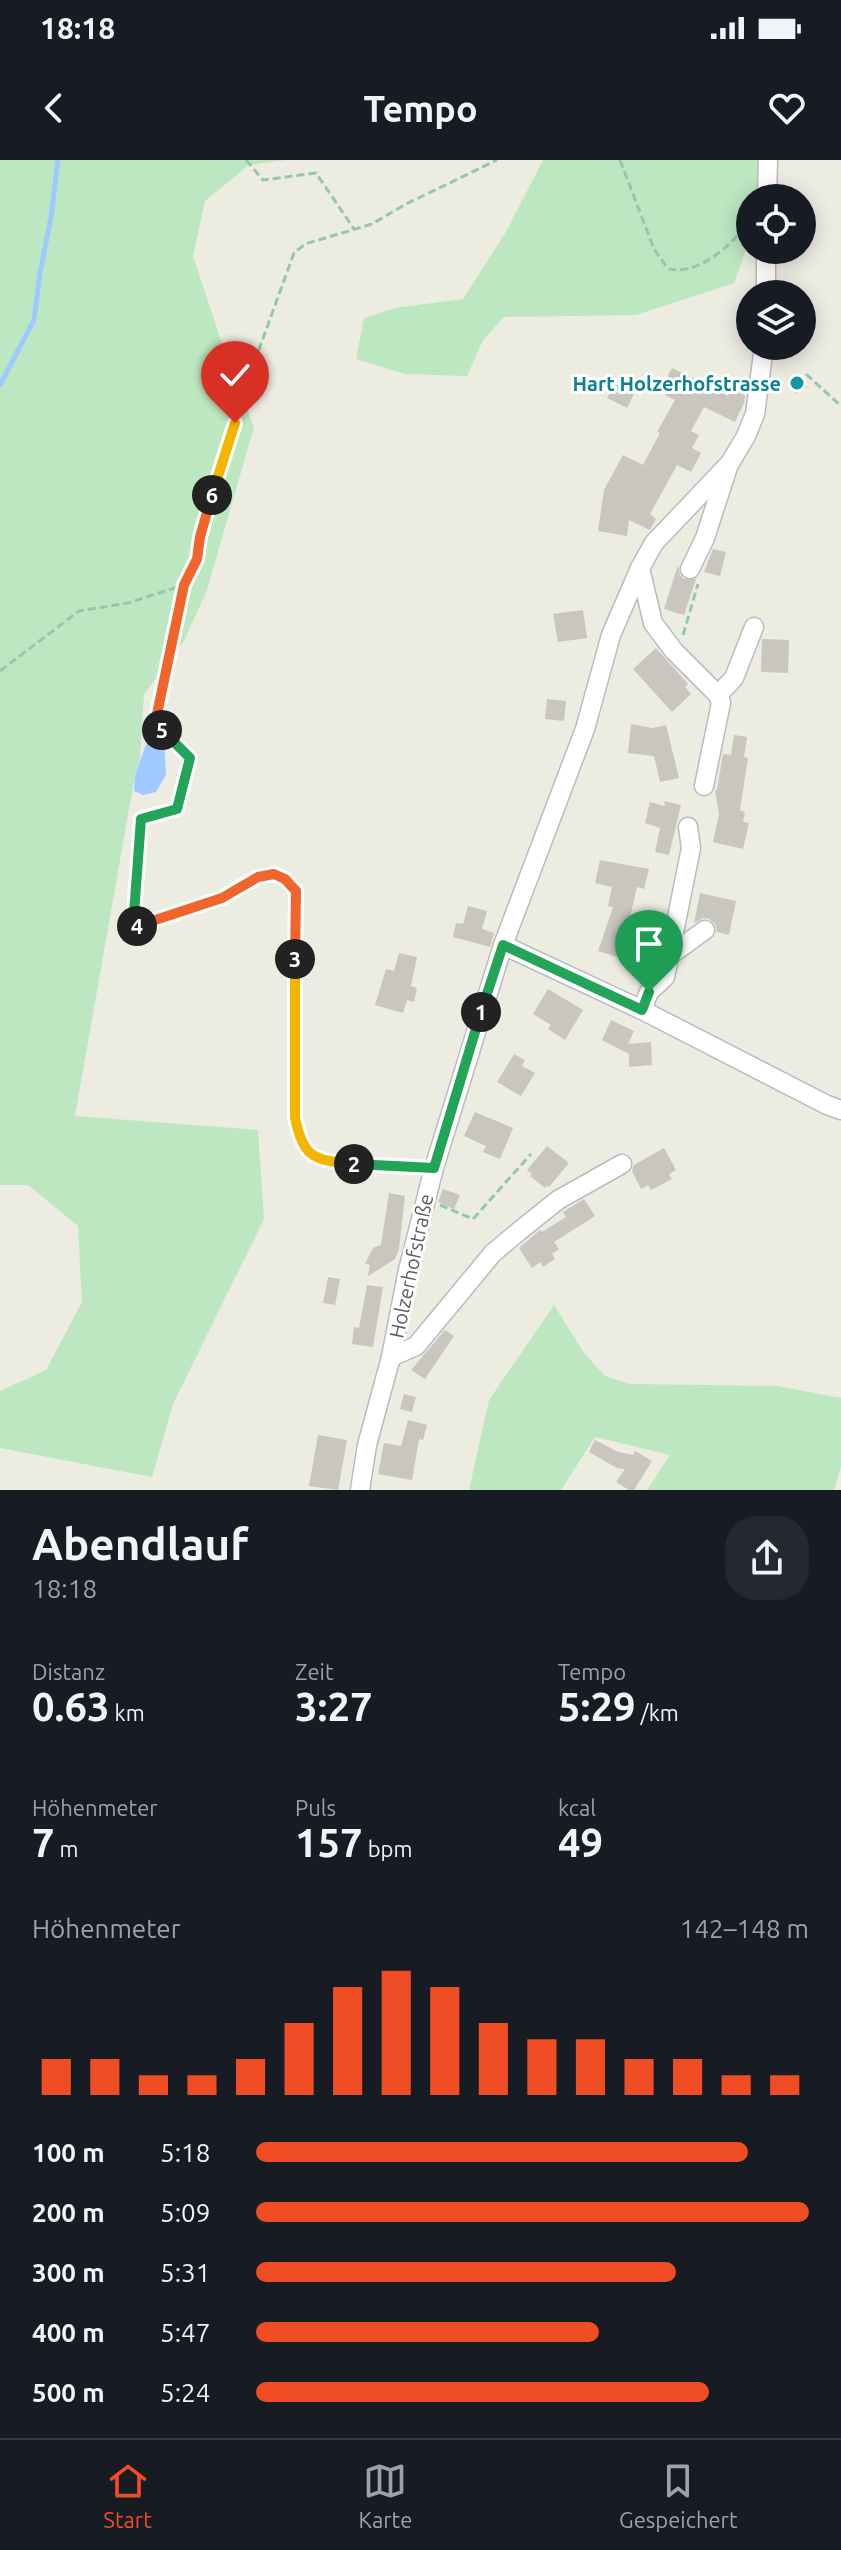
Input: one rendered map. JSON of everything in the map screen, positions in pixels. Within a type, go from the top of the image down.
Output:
[{"type":"street","points":[[767,184],[768,160]]},
{"type":"street","name":"Holzerhofstraße","points":[[360,1490],[367,1445],[391,1357],[408,1270],[434,1168],[503,945],[585,729],[611,635],[654,543],[730,463],[755,414],[762,360]]},
{"type":"street","points":[[692,564],[705,538],[730,463]]},
{"type":"street","points":[[640,568],[653,623],[677,654],[718,695],[721,703],[704,786]]},
{"type":"street","points":[[718,695],[734,678],[754,627]]},
{"type":"street","points":[[642,1010],[649,992],[665,977],[691,848],[688,827]]},
{"type":"street","points":[[669,956],[705,930]]},
{"type":"street","points":[[503,945],[642,1010],[841,1110]]},
{"type":"street","points":[[647,949],[669,956]]},
{"type":"street","name":"Holzerhofstraße","points":[[391,1357],[416,1346],[493,1253],[518,1232],[558,1200],[622,1164]]},
{"type":"path","points":[[246,160],[263,180],[316,173],[354,229]]},
{"type":"path","points":[[434,1168],[373,1166],[324,1160],[310,1154],[300,1140],[295,1118],[296,891],[285,879],[274,874],[258,877],[222,898],[133,927],[141,819],[177,809],[190,758],[160,728],[157,714],[184,585],[197,559],[200,537],[249,377],[294,253],[305,244],[388,217],[406,204],[497,160]]},
{"type":"path","points":[[620,160],[654,249],[668,269],[679,271],[703,263],[736,237]]},
{"type":"path","points":[[806,374],[841,406]]},
{"type":"path","points":[[677,654],[700,578],[701,570],[692,564]]},
{"type":"path","points":[[0,671],[79,611],[128,603],[184,585]]},
{"type":"path","points":[[426,1198],[473,1219],[531,1154]]},
{"type":"green space","points":[[0,160],[286,160],[249,165],[205,201],[193,256],[225,353],[254,427],[207,590],[184,641],[144,694],[140,758],[75,1116],[258,1130],[264,1219],[173,1404],[152,1477],[0,1448],[0,1391],[46,1370],[82,1302],[78,1226],[28,1185],[0,1185]]},
{"type":"green space","points":[[543,160],[758,160],[760,184],[736,184],[736,264],[741,264],[734,283],[636,315],[504,317],[483,340],[467,376],[405,374],[356,359],[364,318],[395,308],[463,299],[507,230]]},
{"type":"green space","points":[[554,1305],[584,1353],[605,1376],[630,1384],[777,1386],[841,1398],[841,1467],[834,1490],[647,1490],[670,1455],[595,1437],[561,1490],[469,1490],[489,1400]]},
{"type":"water","points":[[157,736],[164,741],[166,775],[156,792],[143,795],[134,791],[135,775],[148,739]]},
{"type":"building","points":[[672,368],[728,396],[732,388],[745,395],[744,403],[735,422],[704,407],[691,431],[699,435],[692,448],[701,453],[691,472],[677,465],[650,514],[656,519],[650,530],[629,520],[627,536],[598,531],[604,490],[623,455],[643,465],[675,400],[665,395],[671,384],[665,381]]},
{"type":"building","name":"Hart Holzerhofstrasse","points":[[798,373],[807,387],[796,394],[788,380]]},
{"type":"building","points":[[615,384],[634,394],[627,408],[607,398]]},
{"type":"building","points":[[713,549],[726,552],[720,576],[704,572]]},
{"type":"building","points":[[678,565],[684,579],[696,579],[684,615],[664,609]]},
{"type":"building","points":[[583,610],[587,638],[558,642],[553,614]]},
{"type":"building","points":[[762,639],[789,640],[788,673],[761,672]]},
{"type":"building","points":[[656,648],[688,684],[685,687],[691,694],[672,712],[633,669]]},
{"type":"building","points":[[547,699],[566,701],[564,721],[545,719]]},
{"type":"building","points":[[631,724],[653,728],[666,725],[679,778],[660,782],[654,756],[628,753]]},
{"type":"building","points":[[734,735],[747,737],[744,757],[748,758],[740,810],[745,812],[743,822],[749,823],[743,849],[713,842],[719,814],[715,791],[723,754],[731,755]]},
{"type":"building","points":[[664,801],[681,805],[669,855],[655,852],[660,828],[645,823],[650,802],[665,806]]},
{"type":"building","points":[[600,860],[649,869],[644,889],[637,887],[627,930],[649,937],[635,946],[643,960],[642,965],[598,951],[613,907],[608,906],[612,887],[595,883]]},
{"type":"building","points":[[700,893],[736,901],[729,935],[717,932],[715,924],[709,919],[703,918],[694,923]]},
{"type":"building","points":[[468,906],[487,911],[482,929],[494,933],[490,947],[453,937],[456,923],[463,924]]},
{"type":"building","points":[[399,953],[417,957],[411,986],[417,988],[414,1002],[407,1000],[403,1013],[375,1005],[386,969],[394,971]]},
{"type":"building","points":[[548,989],[583,1010],[565,1040],[548,1029],[551,1025],[533,1014]]},
{"type":"building","points":[[611,1020],[634,1031],[628,1044],[651,1042],[652,1065],[629,1067],[629,1054],[602,1040]]},
{"type":"building","points":[[514,1054],[525,1060],[522,1066],[535,1073],[521,1096],[497,1082]]},
{"type":"building","points":[[475,1112],[513,1128],[500,1159],[483,1152],[486,1146],[464,1136]]},
{"type":"building","points":[[547,1146],[569,1163],[545,1188],[527,1170]]},
{"type":"building","points":[[664,1148],[676,1170],[669,1174],[672,1179],[651,1190],[648,1185],[641,1189],[632,1171],[634,1165]]},
{"type":"building","points":[[443,1189],[460,1195],[454,1209],[438,1202]]},
{"type":"building","points":[[389,1193],[405,1196],[399,1249],[395,1259],[368,1276],[370,1265],[365,1264],[373,1248],[381,1245]]},
{"type":"building","points":[[584,1199],[595,1216],[554,1242],[559,1249],[552,1254],[555,1259],[543,1267],[540,1262],[532,1268],[519,1248],[540,1230],[542,1232],[566,1217],[563,1212]]},
{"type":"building","points":[[328,1277],[340,1279],[335,1305],[323,1303]]},
{"type":"building","points":[[367,1285],[383,1287],[373,1347],[352,1344],[354,1327],[359,1328]]},
{"type":"building","points":[[445,1330],[454,1336],[425,1379],[411,1370]]},
{"type":"building","points":[[404,1394],[416,1397],[412,1412],[400,1409]]},
{"type":"building","points":[[408,1420],[427,1425],[423,1440],[419,1439],[412,1480],[378,1474],[384,1443],[401,1446]]},
{"type":"building","points":[[318,1435],[347,1440],[338,1490],[309,1486]]},
{"type":"building","points":[[595,1440],[618,1452],[633,1455],[635,1451],[652,1461],[634,1490],[616,1482],[625,1469],[617,1468],[589,1452]]},
{"type":"waterway","points":[[0,385],[34,320],[58,160]]},
{"type":"place","name":"Hart Holzerhofstrasse","points":[[797,383]]},
{"type":"route","points":[[235,423],[200,537],[197,559],[184,585],[157,714],[160,728],[190,758],[177,809],[141,819],[133,927],[222,898],[258,877],[274,874],[285,879],[296,891],[295,1118],[300,1140],[310,1154],[324,1160],[347,1163],[434,1168],[503,945],[642,1010],[649,992]]}]
